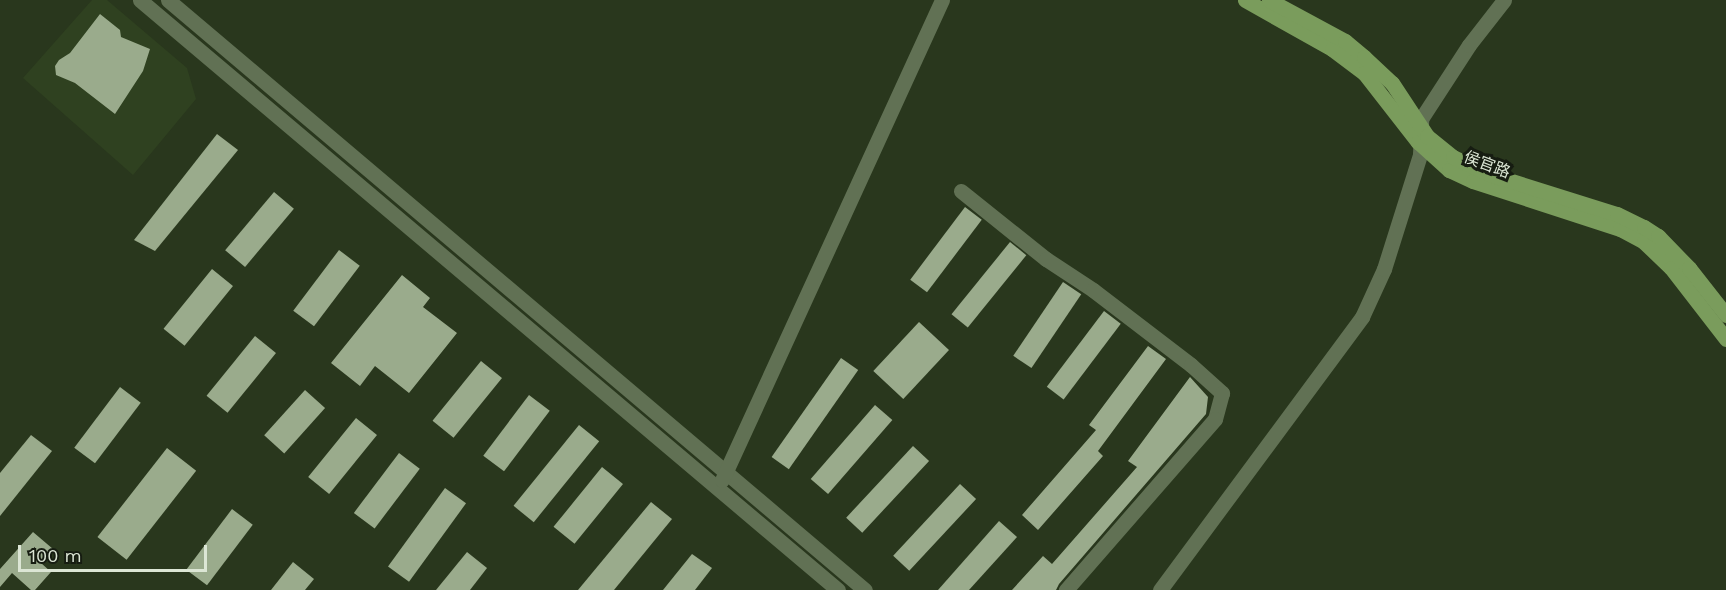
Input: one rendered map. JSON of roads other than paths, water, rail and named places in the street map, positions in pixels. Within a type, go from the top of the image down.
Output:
[{"type":"main road","name":"侯官路","points":[[1245,0],[1332,50],[1364,73],[1422,147],[1438,162],[1459,175],[1620,229],[1644,242],[1671,268],[1726,339]]},
{"type":"main road","name":"侯官路","points":[[1269,0],[1345,41],[1364,57],[1392,83],[1419,125],[1438,146],[1471,166],[1617,214],[1658,236],[1689,268],[1726,315]]},
{"type":"street","points":[[140,0],[838,590]]},
{"type":"street","points":[[168,0],[865,590]]},
{"type":"street","points":[[718,487],[942,0]]},
{"type":"street","points":[[1160,590],[1362,317],[1384,269],[1422,147],[1419,125],[1469,45],[1504,0]]},
{"type":"street","points":[[961,191],[1046,259],[1093,290],[1191,365],[1222,393],[1215,419],[1066,590]]}]
